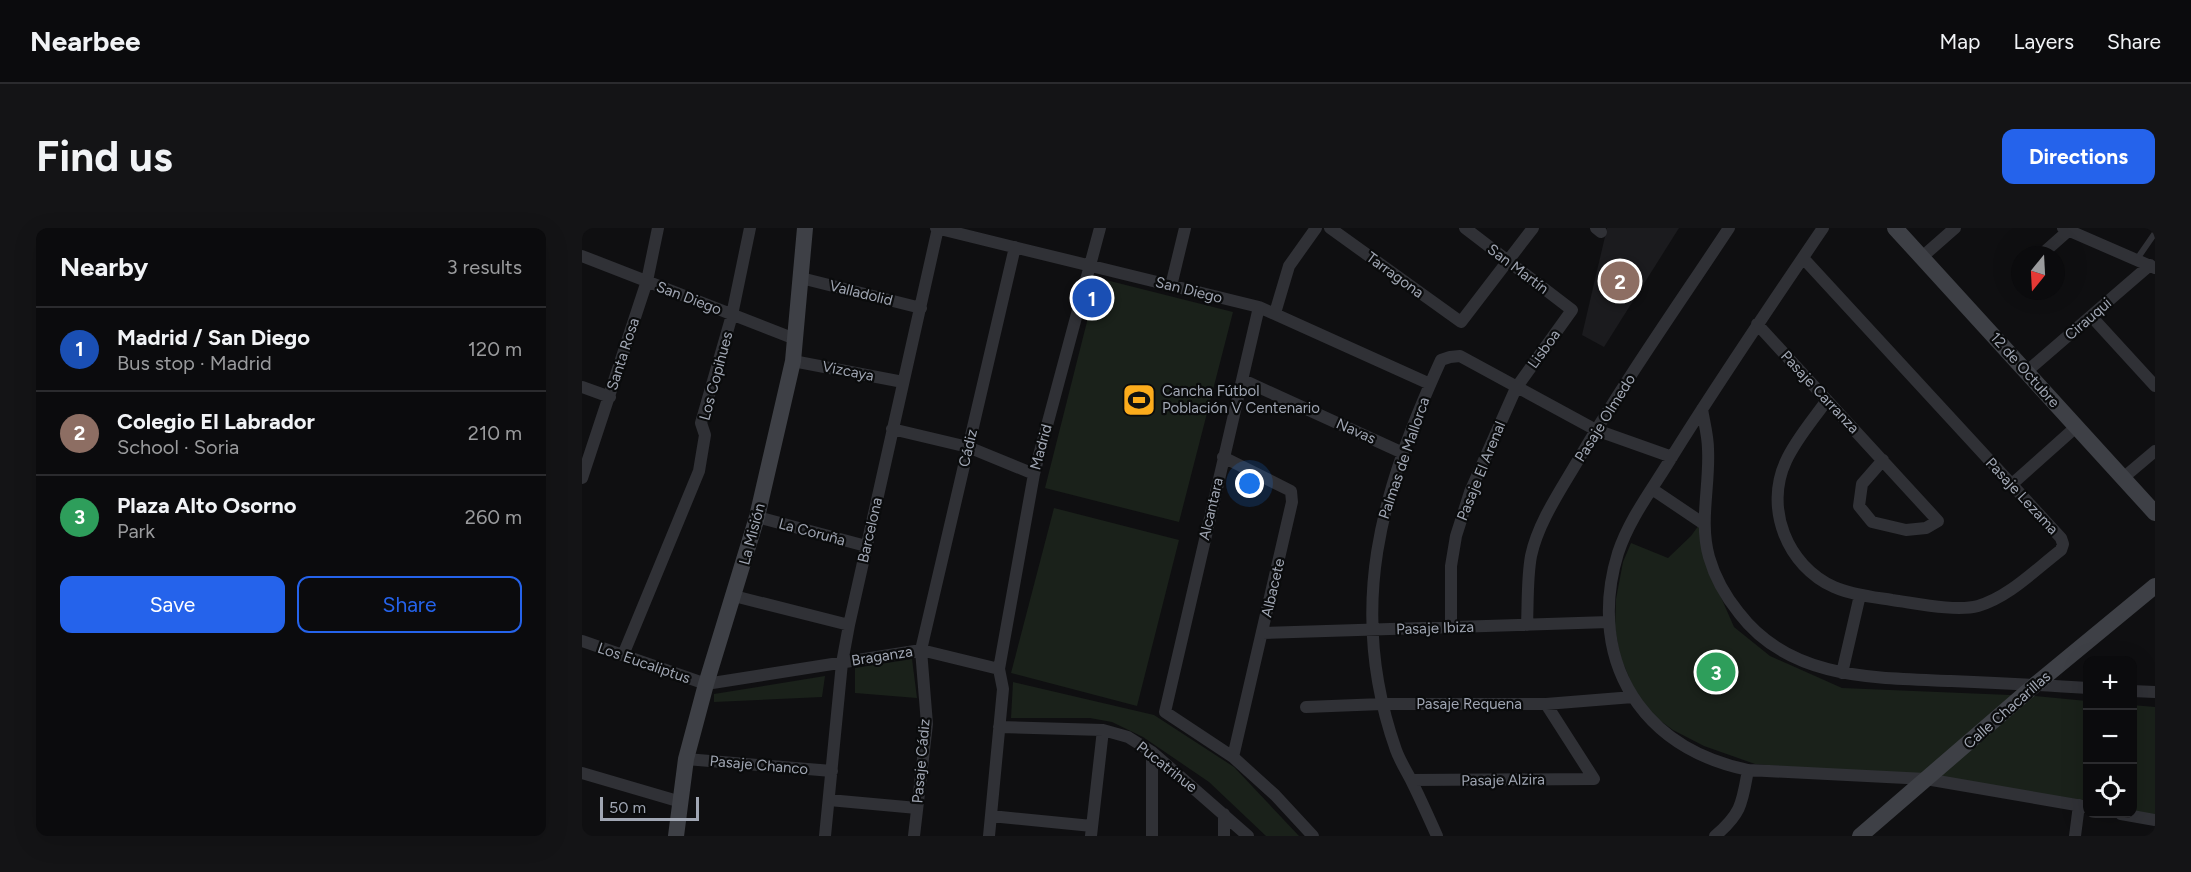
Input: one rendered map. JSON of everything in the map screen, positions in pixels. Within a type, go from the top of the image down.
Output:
[{"type":"street","name":"Santa Rosa","points":[[582,478],[647,282],[658,228]]},
{"type":"street","name":"Los Copihues","points":[[623,655],[699,471],[705,435],[702,423],[732,315],[750,228]]},
{"type":"street","name":"La Misión","points":[[676,836],[687,759],[706,684],[757,517],[793,361],[805,228]]},
{"type":"street","name":"San Diego","points":[[938,228],[1258,307],[1430,384]]},
{"type":"street","name":"Barcelona","points":[[825,836],[842,663],[849,625],[938,228]]},
{"type":"street","name":"Madrid","points":[[999,669],[1034,474],[1100,228]]},
{"type":"street","points":[[1171,285],[1185,228]]},
{"type":"street","points":[[1275,313],[1289,266],[1316,228]]},
{"type":"street","name":"Tarragona","points":[[1330,228],[1461,322],[1508,261]]},
{"type":"street","name":"San Martín","points":[[1465,228],[1572,310]]},
{"type":"street","points":[[1508,261],[1533,228]]},
{"type":"street","name":"Pasaje Olmedo","points":[[1527,625],[1531,555],[1556,497],[1596,430],[1729,228]]},
{"type":"street","points":[[1823,228],[1757,324],[1632,520],[1618,554],[1611,587],[1609,622],[1614,657],[1619,671],[1633,697],[1650,719],[1685,747],[1716,761],[1748,770],[1926,779],[2083,806],[2075,836]]},
{"type":"street","name":"12 de Octubre","points":[[1895,228],[2155,513]]},
{"type":"street","points":[[1922,257],[1955,228]]},
{"type":"street","points":[[2050,246],[2066,230],[2153,267]]},
{"type":"street","name":"Cádiz","points":[[921,650],[1015,247]]},
{"type":"street","name":"San Diego","points":[[582,256],[795,339]]},
{"type":"street","name":"Pasaje Lezama","points":[[1803,258],[2061,538],[2063,544],[2061,550],[2003,595],[1976,606],[1939,607],[1860,595],[1833,587],[1809,571],[1791,549],[1778,512],[1779,486],[1785,462],[1827,400]]},
{"type":"street","name":"Cirauqui","points":[[2026,372],[2153,267]]},
{"type":"street","name":"Valladolid","points":[[801,279],[921,308]]},
{"type":"street","name":"Alcantara","points":[[1233,757],[1165,712],[1258,307]]},
{"type":"street","name":"Lisboa","points":[[1516,388],[1572,310]]},
{"type":"street","points":[[2091,316],[2155,386]]},
{"type":"street","name":"Pasaje Carranza","points":[[1757,324],[1883,460],[1938,521],[1926,528],[1906,530],[1872,522],[1859,506],[1862,484],[1883,460]]},
{"type":"street","name":"Palmas de Mallorca","points":[[1437,836],[1412,780],[1396,752],[1382,705],[1371,630],[1372,580],[1379,532],[1393,480],[1441,360],[1460,356],[1596,430],[1672,457]]},
{"type":"street","name":"Vizcaya","points":[[793,361],[903,382]]},
{"type":"street","name":"Navas","points":[[1243,380],[1403,453]]},
{"type":"street","points":[[582,387],[610,397]]},
{"type":"street","name":"Pasaje El Arenal","points":[[1451,627],[1451,566],[1456,536],[1470,492],[1516,388]]},
{"type":"street","points":[[1702,409],[1708,448],[1704,524],[1715,574],[1742,618],[1780,650],[1810,665],[1875,678],[2083,688]]},
{"type":"street","points":[[2011,484],[2076,427]]},
{"type":"street","points":[[892,429],[968,447],[1034,474]]},
{"type":"street","points":[[2123,478],[2155,451]]},
{"type":"street","name":"Albacete","points":[[1223,457],[1291,491],[1292,502],[1233,757]]},
{"type":"street","points":[[1652,489],[1704,524]]},
{"type":"street","name":"La Coruña","points":[[757,517],[866,546]]},
{"type":"street","name":"Calle Chacarillas","points":[[1860,836],[2036,684],[2155,586]]},
{"type":"street","points":[[1842,673],[1860,595]]},
{"type":"street","points":[[734,597],[849,625]]},
{"type":"street","name":"Pasaje Ibiza","points":[[1262,633],[1609,622]]},
{"type":"street","name":"Los Eucaliptus","points":[[582,641],[706,684]]},
{"type":"street","name":"Braganza","points":[[706,684],[921,650],[999,669]]},
{"type":"street","name":"Pasaje Cádiz","points":[[914,836],[927,724],[921,650]]},
{"type":"street","points":[[989,836],[1003,689],[999,669]]},
{"type":"street","points":[[2137,691],[2155,692]]},
{"type":"street","name":"Pasaje Requena","points":[[1306,707],[1546,704],[1633,697]]},
{"type":"street","name":"Pasaje Alzira","points":[[1412,780],[1594,779],[1546,704]]},
{"type":"street","name":"Pucatrihue","points":[[999,727],[1103,730],[1128,737],[1152,752],[1248,836]]},
{"type":"street","points":[[991,816],[1091,831],[1103,730]]},
{"type":"street","points":[[1152,752],[1152,836]]},
{"type":"street","points":[[1233,757],[1275,795],[1313,836]]},
{"type":"street","name":"Pasaje Chanco","points":[[687,759],[832,771]]},
{"type":"street","points":[[1715,836],[1732,822],[1739,811],[1748,770]]},
{"type":"street","points":[[582,773],[681,801]]},
{"type":"street","points":[[829,800],[917,808]]},
{"type":"street","points":[[1224,814],[1224,836]]},
{"type":"street","points":[[2137,816],[2155,820]]},
{"type":"lane","points":[[2136,260],[2155,233]]},
{"type":"shaded area","points":[[1607,228],[1679,228],[1604,347],[1582,335]]},
{"type":"shaded area","name":"Cancha Fútbol Población V Centenario","points":[[1098,278],[1233,312],[1179,522],[1045,488]]},
{"type":"shaded area","points":[[1054,508],[1179,540],[1137,706],[1011,673]]},
{"type":"shaded area","points":[[1699,525],[1720,595],[1734,627],[1770,656],[1842,688],[2035,696],[2083,701],[2083,802],[1929,778],[1755,764],[1704,746],[1673,730],[1651,714],[1635,691],[1620,656],[1615,627],[1616,599],[1623,562],[1631,543],[1668,558]]},
{"type":"shaded area","points":[[912,659],[917,698],[855,693],[855,668]]},
{"type":"shaded area","points":[[825,676],[822,697],[714,702],[714,694]]},
{"type":"shaded area","points":[[1013,682],[1154,715],[1234,767],[1299,836],[1266,836],[1209,782],[1143,737],[1112,722],[1090,718],[1011,718]]},
{"type":"shaded area","points":[[2137,705],[2155,707],[2155,817],[2137,813]]},
{"type":"place","name":"Colegio El Labrador","points":[[1620,281]]},
{"type":"place","name":"Madrid / San Diego","points":[[1092,298]]},
{"type":"place","name":"Cancha Fútbol Población V Centenario","points":[[1139,400]]},
{"type":"place","name":"Plaza Alto Osorno","points":[[1716,672]]}]
